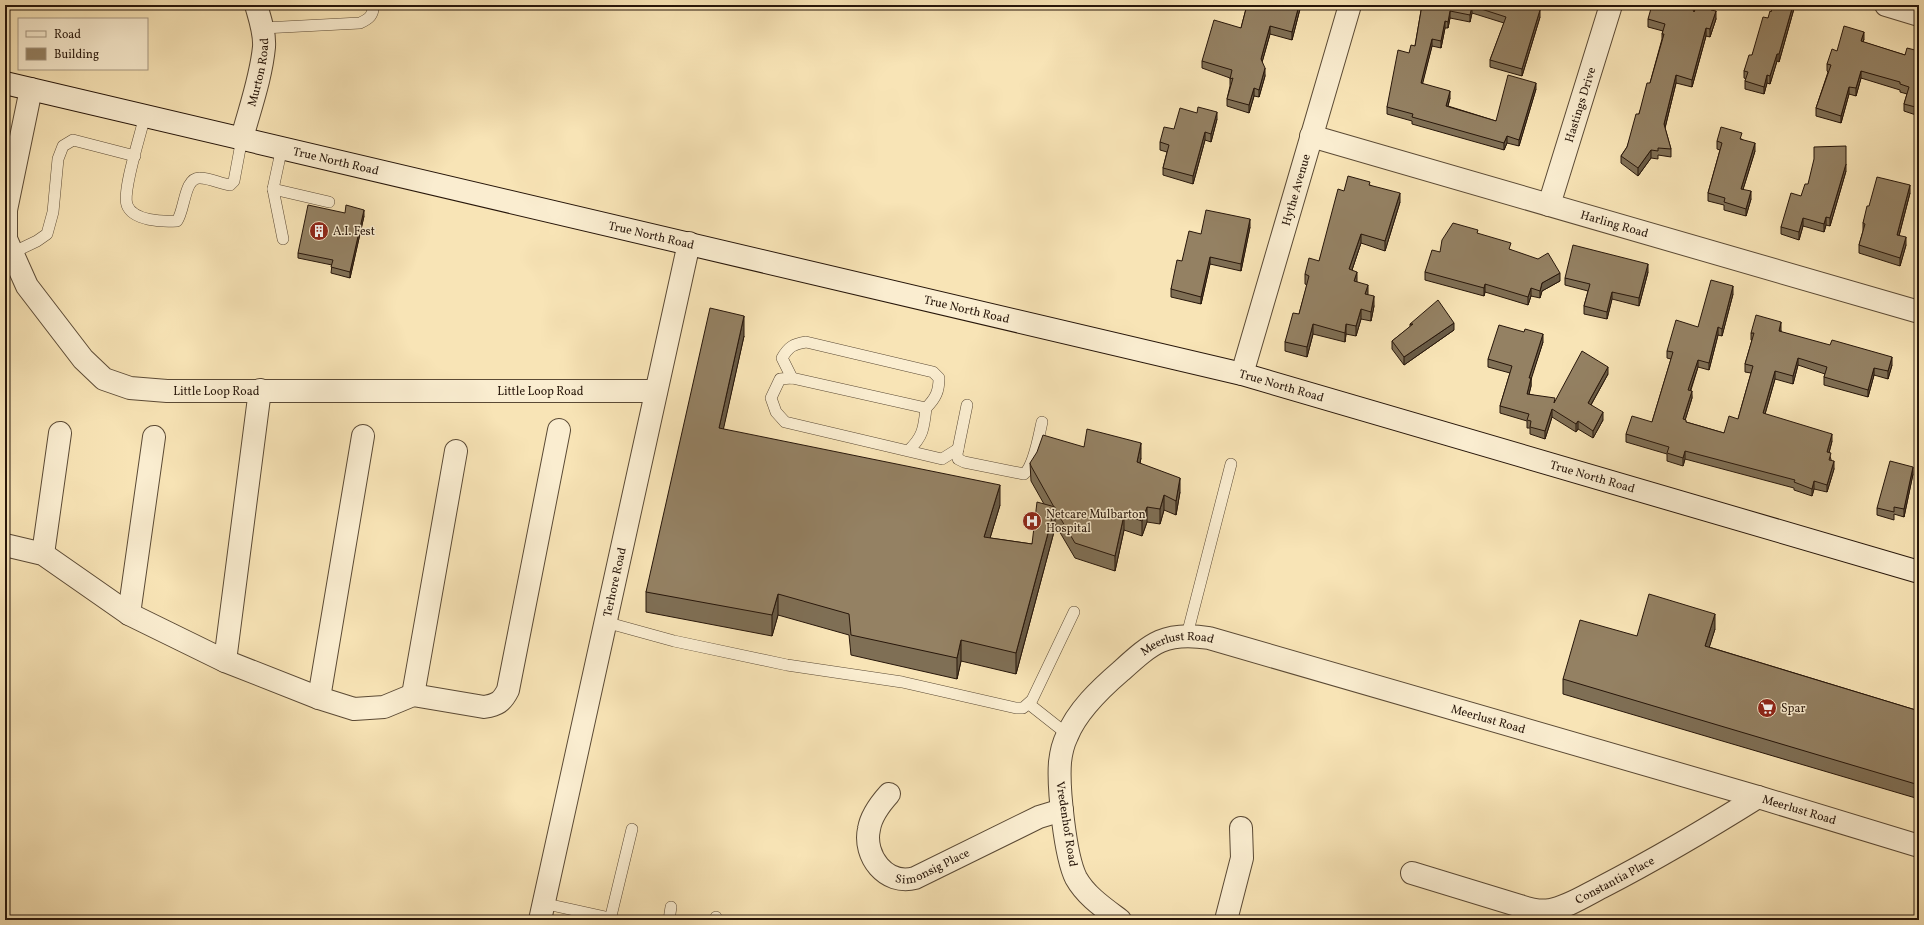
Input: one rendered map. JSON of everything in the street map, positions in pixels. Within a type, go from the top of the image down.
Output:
[{"type":"street","name":"Murton Road","points":[[242,138],[264,47],[263,28],[256,5]]},
{"type":"street","name":"Hythe Avenue","points":[[1242,374],[1350,5]]},
{"type":"street","name":"Hastings Drive","points":[[1549,205],[1611,5]]},
{"type":"street","points":[[1886,5],[1919,15]]},
{"type":"street","name":"True North Road","points":[[5,83],[1242,374],[1919,572]]},
{"type":"street","name":"Little Loop Road","points":[[31,89],[6,210],[6,239],[26,286],[83,359],[104,379],[130,388],[167,391],[656,392]]},
{"type":"street","name":"Harling Road","points":[[1311,136],[1919,312]]},
{"type":"street","name":"Terhore Road","points":[[541,912],[689,243]]},
{"type":"street","points":[[225,661],[260,390]]},
{"type":"street","points":[[5,545],[43,554],[129,614],[225,661],[319,698],[354,709],[384,707],[412,695],[484,707],[495,706],[503,700],[508,690],[559,430]]},
{"type":"street","points":[[43,554],[60,433]]},
{"type":"street","points":[[319,698],[363,436]]},
{"type":"street","points":[[129,614],[154,437]]},
{"type":"street","points":[[412,695],[456,451]]},
{"type":"street","name":"Meerlust Road","points":[[1080,713],[1116,674],[1147,648],[1170,638],[1187,635],[1209,638],[1758,797],[1919,846]]},
{"type":"street","name":"Vredenhof Road","points":[[1080,713],[1067,734],[1060,760],[1062,810],[1070,861],[1076,878],[1088,894],[1120,920]]},
{"type":"street","name":"Simonsig Place","points":[[889,794],[881,803],[869,828],[868,844],[872,859],[881,870],[892,877],[901,879],[915,878],[1039,817],[1062,810]]},
{"type":"street","name":"Constantia Place","points":[[1412,874],[1531,909],[1550,910],[1580,898],[1621,877],[1705,830],[1758,797]]},
{"type":"street","points":[[1226,920],[1242,858],[1241,828]]},
{"type":"lane","points":[[263,28],[360,23],[368,20],[374,12],[373,5]]},
{"type":"lane","points":[[145,116],[125,191],[128,206],[140,217],[170,222],[177,221],[181,215],[188,185],[194,179],[200,178],[230,186],[234,181],[242,138]]},
{"type":"lane","points":[[12,253],[37,241],[47,234],[54,212],[58,159],[63,146],[73,140],[135,156]]},
{"type":"lane","points":[[282,147],[273,189],[283,239]]},
{"type":"lane","points":[[273,189],[329,202]]},
{"type":"lane","points":[[792,378],[782,358],[788,348],[794,344],[806,342],[932,372],[938,378],[939,388],[935,399],[926,408],[922,434],[918,441],[908,451]]},
{"type":"lane","points":[[926,408],[792,378],[780,379],[771,398],[776,412],[785,422],[942,458],[958,449]]},
{"type":"lane","points":[[967,405],[957,456],[960,461],[1022,474],[1027,472],[1042,422]]},
{"type":"lane","points":[[1187,635],[1231,464]]},
{"type":"lane","points":[[605,622],[674,641],[787,665],[902,682],[1016,708],[1022,708],[1029,704],[1074,612]]},
{"type":"lane","points":[[1029,704],[1067,734]]},
{"type":"lane","points":[[541,912],[610,919],[632,829]]},
{"type":"lane","points":[[669,920],[671,907]]},
{"type":"building","points":[[1247,5],[1299,5],[1292,32],[1270,26],[1261,59],[1265,68],[1259,90],[1254,88],[1249,105],[1227,99],[1233,78],[1230,79],[1232,70],[1202,61],[1214,20],[1241,28]]},
{"type":"building","points":[[1422,5],[1522,5],[1540,10],[1522,69],[1490,60],[1506,17],[1472,6],[1470,15],[1450,11],[1448,22],[1445,21],[1441,41],[1432,39],[1421,83],[1450,91],[1446,106],[1496,121],[1508,75],[1536,83],[1519,140],[1507,136],[1504,143],[1412,117],[1413,114],[1387,107],[1398,50],[1409,53],[1411,45],[1415,46]]},
{"type":"building","points":[[1652,5],[1691,5],[1694,12],[1697,5],[1713,5],[1711,10],[1716,11],[1710,29],[1706,28],[1692,80],[1676,75],[1664,124],[1671,149],[1658,148],[1658,151],[1651,150],[1638,168],[1621,156],[1627,147],[1636,114],[1639,114],[1647,83],[1650,83],[1664,34],[1662,34],[1665,24],[1648,19]]},
{"type":"building","points":[[1773,5],[1793,5],[1779,54],[1777,54],[1770,76],[1767,75],[1764,87],[1745,81],[1748,72],[1744,71],[1749,55],[1752,55],[1763,17],[1768,18]]},
{"type":"building","points":[[1844,26],[1864,32],[1861,41],[1905,55],[1907,48],[1919,51],[1919,108],[1904,104],[1909,87],[1900,84],[1900,82],[1861,71],[1856,88],[1849,87],[1841,116],[1816,108],[1831,65],[1827,64],[1832,49],[1837,51]]},
{"type":"building","points":[[1198,107],[1217,112],[1211,134],[1205,132],[1193,176],[1163,168],[1169,145],[1160,142],[1164,127],[1174,129],[1180,108],[1197,113]]},
{"type":"building","points":[[1721,127],[1742,133],[1740,139],[1755,143],[1741,189],[1751,191],[1746,209],[1724,202],[1725,198],[1708,193],[1722,143],[1717,141]]},
{"type":"building","points":[[1846,146],[1846,164],[1830,218],[1826,217],[1824,224],[1803,218],[1799,232],[1781,227],[1791,193],[1801,196],[1805,184],[1808,184],[1814,159],[1814,147]]},
{"type":"building","points":[[1348,176],[1370,182],[1369,185],[1400,193],[1385,241],[1361,234],[1349,269],[1357,272],[1354,281],[1368,285],[1365,294],[1374,296],[1371,312],[1361,309],[1356,326],[1346,324],[1345,333],[1313,324],[1307,347],[1285,342],[1293,313],[1299,314],[1309,276],[1305,274],[1309,258],[1319,261],[1338,189],[1344,191]]},
{"type":"building","points":[[1877,177],[1910,185],[1897,235],[1906,237],[1900,258],[1859,245],[1865,224],[1863,223],[1867,206],[1869,206]]},
{"type":"building","points":[[308,205],[345,213],[346,205],[364,210],[350,272],[331,267],[333,260],[298,253]]},
{"type":"building","points":[[1206,210],[1250,219],[1241,264],[1210,257],[1201,297],[1171,289],[1177,260],[1182,261],[1189,231],[1201,234]]},
{"type":"building","points":[[1453,223],[1478,230],[1477,233],[1511,243],[1509,249],[1538,259],[1548,253],[1560,273],[1542,283],[1540,291],[1531,288],[1528,297],[1485,284],[1484,288],[1425,272],[1432,250],[1440,252],[1442,240]]},
{"type":"building","points":[[1573,245],[1648,264],[1639,298],[1612,292],[1607,312],[1584,306],[1590,284],[1565,278]]},
{"type":"building","points":[[1711,280],[1733,286],[1722,329],[1718,327],[1709,363],[1698,360],[1688,390],[1692,391],[1683,419],[1686,420],[1686,422],[1724,433],[1729,416],[1738,419],[1753,366],[1745,364],[1754,333],[1751,333],[1756,315],[1781,322],[1779,331],[1830,345],[1832,340],[1892,357],[1888,371],[1874,368],[1868,390],[1824,377],[1827,367],[1798,358],[1793,376],[1775,371],[1763,413],[1832,434],[1827,452],[1831,453],[1829,460],[1834,461],[1827,485],[1814,481],[1812,489],[1794,482],[1795,480],[1685,451],[1683,458],[1667,453],[1669,447],[1626,434],[1632,416],[1652,422],[1673,352],[1667,351],[1676,320],[1698,327]]},
{"type":"building","points":[[1438,300],[1454,323],[1404,357],[1392,341],[1413,324],[1410,324]]},
{"type":"building","points":[[710,308],[744,316],[719,428],[1000,485],[984,537],[1032,544],[1037,502],[1055,507],[1016,653],[961,640],[957,658],[851,635],[849,614],[778,594],[772,615],[646,592]]},
{"type":"building","points":[[1499,325],[1524,332],[1525,329],[1543,334],[1529,378],[1531,378],[1527,394],[1555,398],[1554,403],[1582,351],[1608,367],[1588,403],[1603,412],[1593,431],[1578,421],[1576,424],[1552,409],[1545,431],[1530,427],[1531,421],[1527,420],[1529,414],[1500,406],[1512,366],[1488,359]]},
{"type":"building","points":[[1087,429],[1141,443],[1137,462],[1180,478],[1176,501],[1164,495],[1160,509],[1147,507],[1142,521],[1124,515],[1115,556],[1075,543],[1030,463],[1037,452],[1043,435],[1084,447]]},
{"type":"building","points":[[1890,461],[1913,467],[1904,509],[1894,507],[1894,512],[1877,508]]},
{"type":"building","points":[[1649,594],[1715,614],[1705,646],[1919,711],[1919,785],[1563,679],[1580,620],[1637,636]]},
{"type":"place","name":"A.I. Fest","points":[[319,231]]},
{"type":"place","name":"Netcare Mulbarton Hospital","points":[[1032,521]]},
{"type":"place","name":"Spar","points":[[1767,708]]}]
